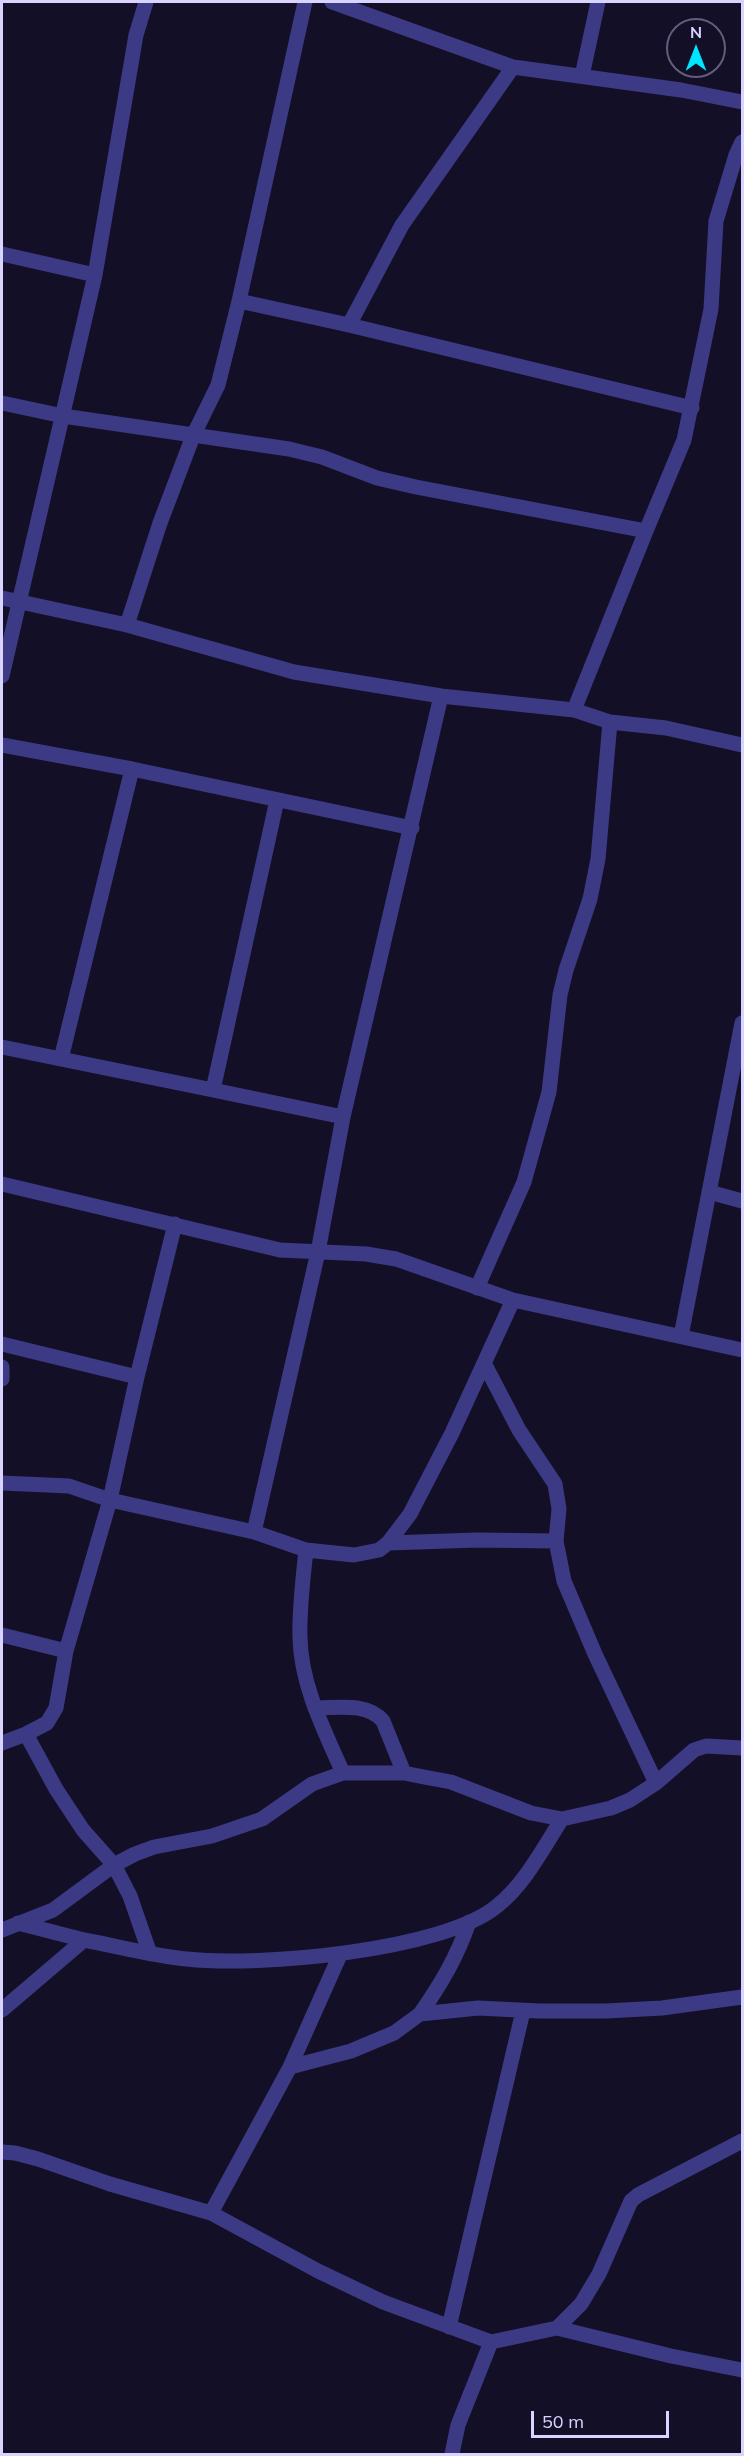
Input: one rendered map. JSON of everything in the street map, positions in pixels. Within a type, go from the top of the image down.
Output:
[{"type":"street","points":[[2,676],[94,275],[136,35],[146,2]]},
{"type":"street","points":[[127,625],[160,523],[193,436],[218,385],[239,301],[305,2]]},
{"type":"street","points":[[332,2],[513,67],[742,102]]},
{"type":"street","points":[[582,76],[598,2]]},
{"type":"street","points":[[349,325],[402,225],[513,67]]},
{"type":"street","points":[[574,710],[684,440],[711,309],[716,221],[742,141]]},
{"type":"street","points":[[2,255],[94,275]]},
{"type":"street","points":[[239,301],[349,325],[692,408]]},
{"type":"street","points":[[2,403],[63,416],[289,449],[322,457],[377,478],[416,487],[645,531]]},
{"type":"street","points":[[2,598],[127,625],[294,672],[441,696],[574,710],[610,722],[666,728],[742,745]]},
{"type":"street","points":[[254,1532],[318,1252],[343,1117],[441,696]]},
{"type":"street","points":[[477,1288],[524,1182],[549,1092],[560,996],[566,970],[590,899],[598,859],[610,722]]},
{"type":"street","points":[[2,746],[132,769],[412,828]]},
{"type":"street","points":[[61,1059],[132,769]]},
{"type":"street","points":[[213,1090],[277,800]]},
{"type":"street","points":[[681,1336],[742,1023]]},
{"type":"street","points":[[2,1047],[343,1117]]},
{"type":"street","points":[[2,1184],[280,1250],[366,1254],[396,1259],[513,1300],[742,1350]]},
{"type":"street","points":[[709,1192],[742,1201]]},
{"type":"street","points":[[2,1743],[42,1726],[52,1717],[57,1708],[66,1652],[110,1500],[137,1377],[175,1224]]},
{"type":"street","points":[[2,1484],[69,1486],[110,1500],[254,1532],[306,1550],[354,1556],[379,1550],[388,1543],[411,1514],[513,1300]]},
{"type":"street","points":[[2,1344],[137,1377]]},
{"type":"street","points":[[484,1363],[519,1430],[555,1484],[559,1509],[556,1541],[564,1581],[576,1612],[656,1783]]},
{"type":"street","points":[[2,1367],[2,1379]]},
{"type":"street","points":[[388,1543],[477,1540],[556,1541]]},
{"type":"street","points":[[306,1550],[300,1639],[303,1666],[315,1708],[343,1773]]},
{"type":"street","points":[[2,1635],[66,1652]]},
{"type":"street","points":[[315,1708],[358,1708],[378,1715],[383,1721],[404,1773]]},
{"type":"street","points":[[26,1734],[56,1789],[83,1830],[114,1866],[130,1896],[148,1952]]},
{"type":"street","points":[[2,1930],[53,1910],[114,1866],[154,1847],[212,1836],[262,1819],[312,1784],[343,1773],[404,1773],[451,1782],[531,1813],[562,1819],[611,1808],[630,1800],[656,1783],[694,1750],[706,1746],[742,1748]]},
{"type":"street","points":[[18,1923],[84,1940],[187,1959],[239,1960],[340,1955],[428,1936],[469,1923],[487,1914],[508,1896],[562,1819]]},
{"type":"street","points":[[290,2067],[362,2046],[394,2033],[420,2014],[443,1981],[458,1953],[469,1923]]},
{"type":"street","points":[[2,2010],[84,1940]]},
{"type":"street","points":[[211,2213],[290,2067],[340,1955]]},
{"type":"street","points":[[420,2014],[478,2008],[523,2011],[606,2011],[662,2008],[742,1997]]},
{"type":"street","points":[[449,2327],[523,2011]]},
{"type":"street","points":[[557,2328],[581,2304],[599,2274],[630,2201],[742,2141]]},
{"type":"street","points":[[2,2152],[38,2159],[110,2184],[211,2213],[318,2271],[383,2302],[491,2342],[557,2328],[671,2356],[742,2370]]},
{"type":"street","points":[[452,2454],[458,2426],[491,2342]]}]
